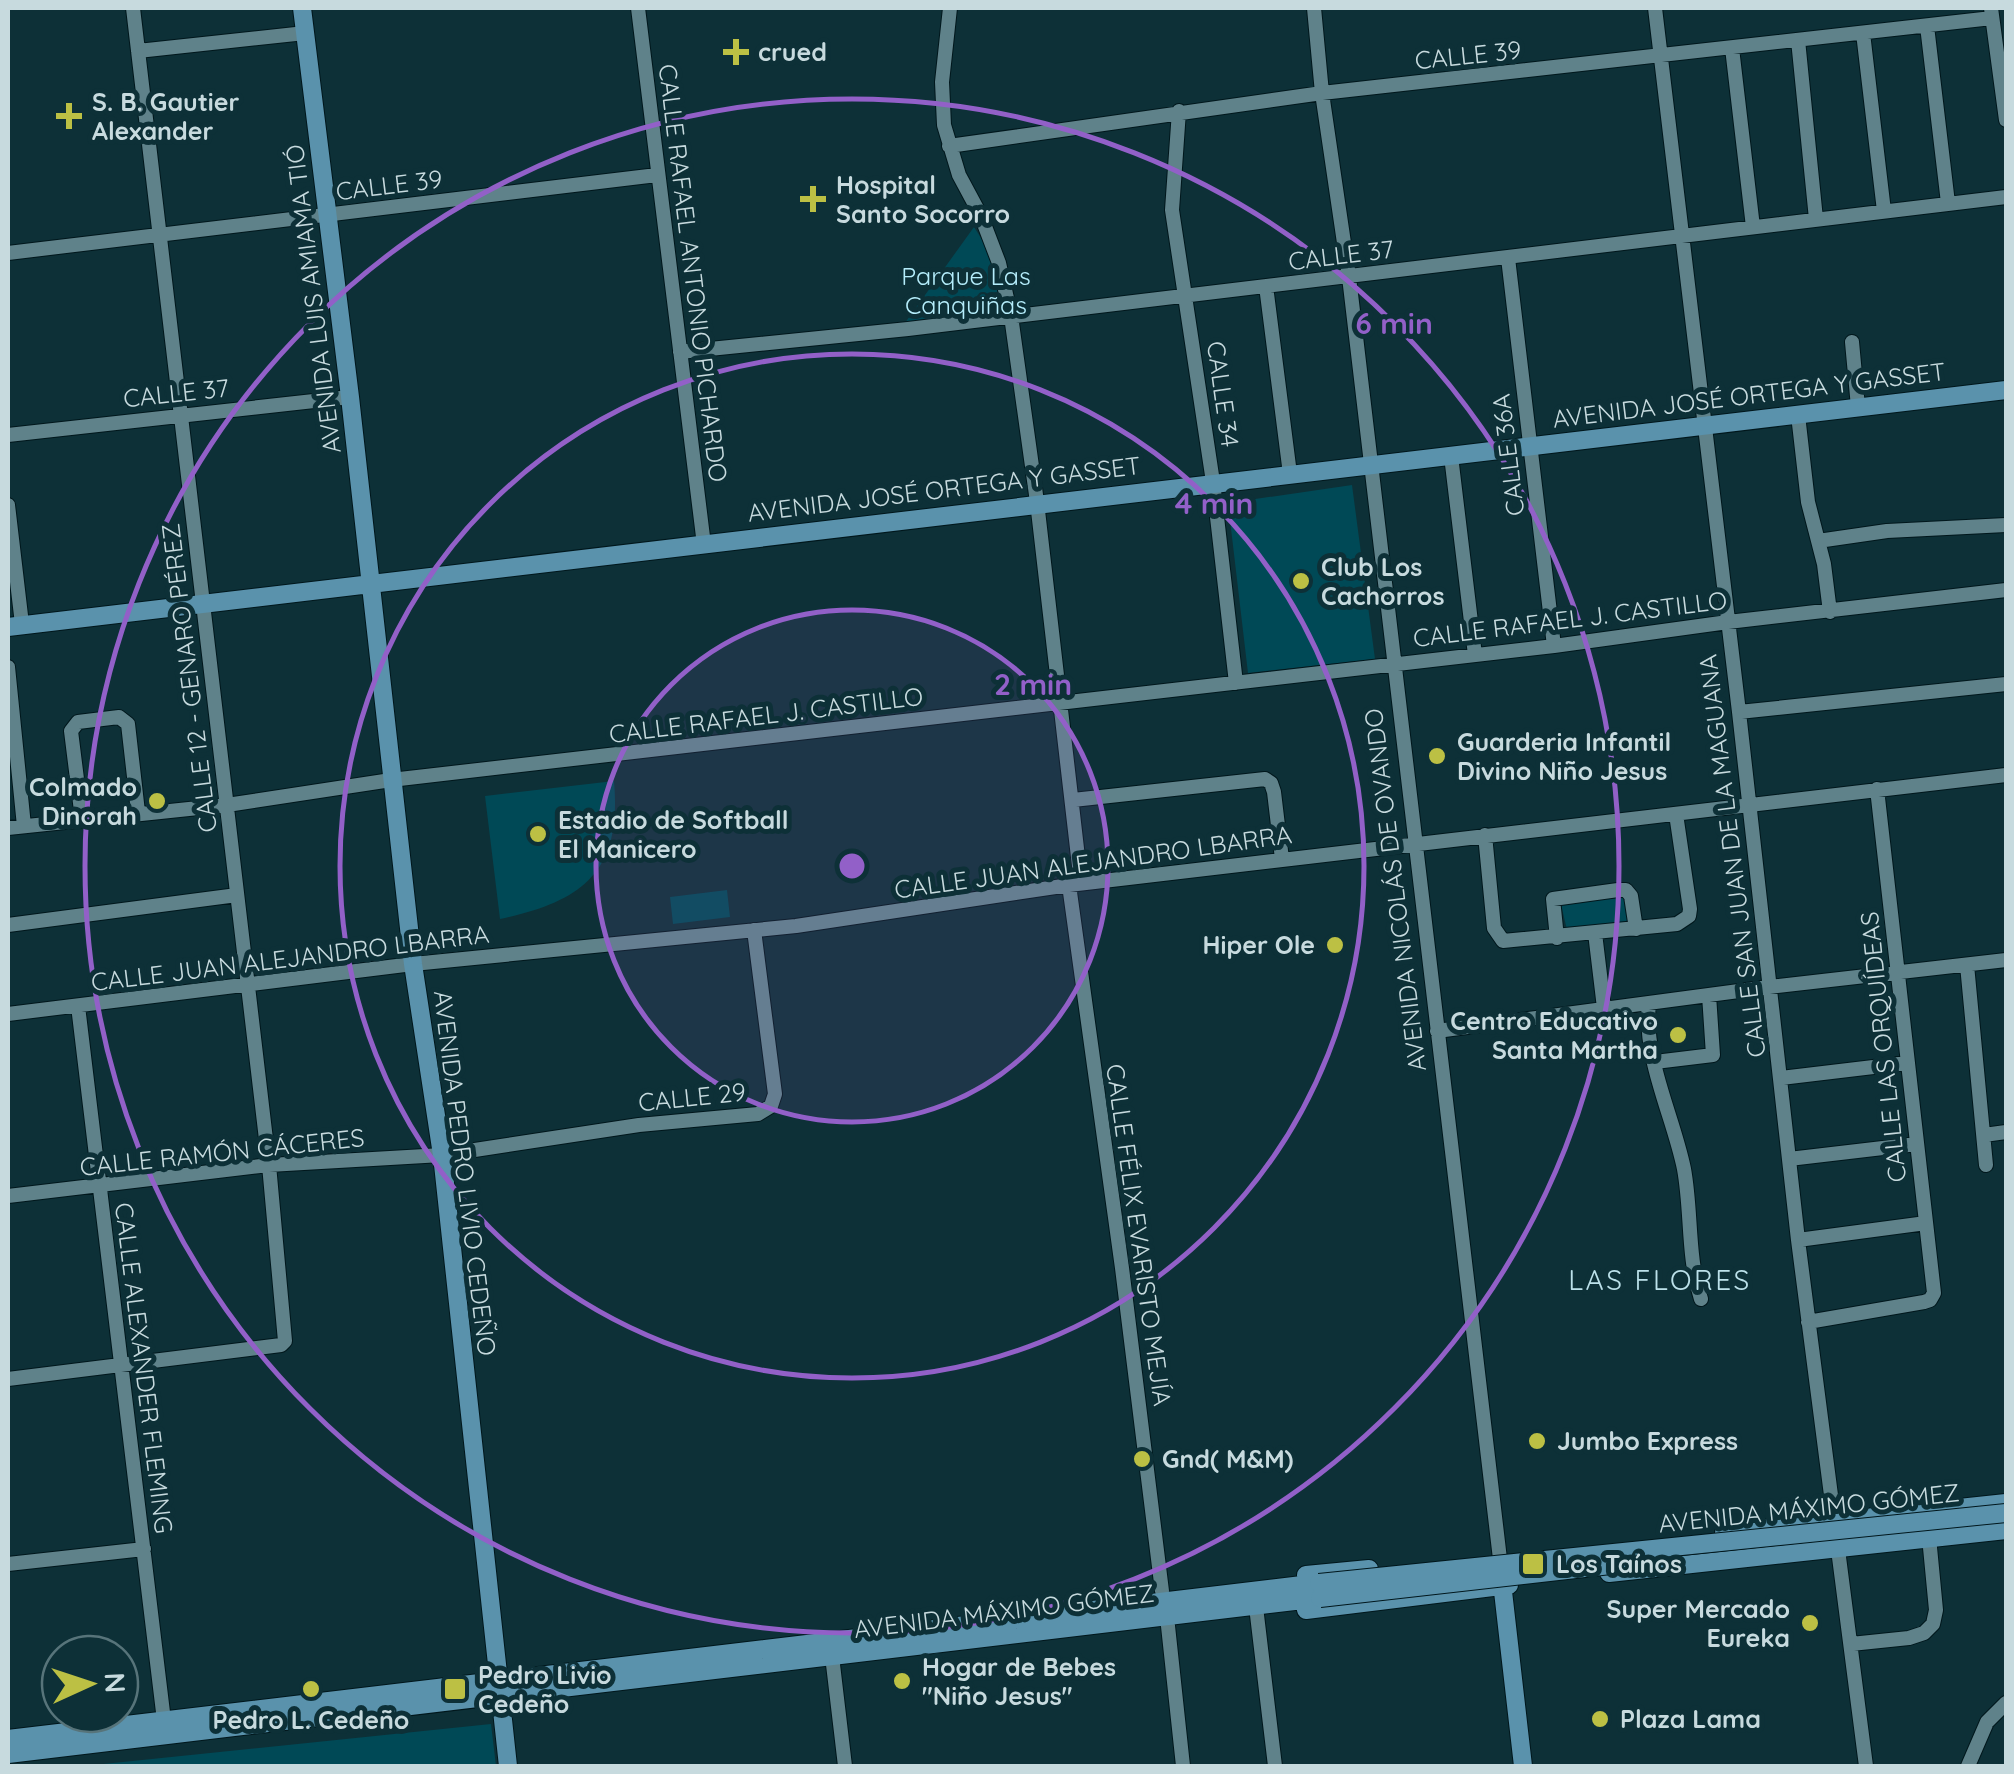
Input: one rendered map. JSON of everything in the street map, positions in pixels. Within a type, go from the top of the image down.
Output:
[{"type":"main road","name":"AVENIDA LUIS AMIAMA TIÓ","points":[[302,8],[371,586]]},
{"type":"main road","name":"AVENIDA JOSÉ ORTEGA Y GASSET","points":[[15,626],[2006,390]]},
{"type":"main road","name":"AVENIDA PEDRO LIVIO CEDEÑO","points":[[371,586],[391,780],[442,1155],[508,1766]]},
{"type":"main road","points":[[1071,1620],[1162,1591],[1500,1559],[2006,1503]]},
{"type":"main road","name":"AVENIDA MÁXIMO GÓMEZ","points":[[8,1754],[165,1728],[498,1687],[2006,1512]]},
{"type":"main road","points":[[1071,1620],[1142,1630],[2006,1527]]},
{"type":"main road","name":"AVENIDA MÁXIMO GÓMEZ","points":[[1319,1591],[2006,1527]]},
{"type":"main road","name":"AVENIDA NICOLÁS DE OVANDO","points":[[1500,1559],[1523,1766]]},
{"type":"main road","name":"AVENIDA MÁXIMO GÓMEZ","points":[[498,1687],[832,1656],[1071,1620]]},
{"type":"main road","name":"AVENIDA MÁXIMO GÓMEZ","points":[[8,1739],[165,1728]]},
{"type":"street","name":"CALLE 12 - GENARO PÉREZ","points":[[122,1365],[284,1344],[269,1164],[133,8]]},
{"type":"street","name":"CALLE RAFAEL ANTONIO PICHARDO","points":[[638,8],[704,544]]},
{"type":"street","name":"CALLE FÉLIX EVARISTO MEJÍA","points":[[950,8],[942,82],[949,146],[999,263],[1011,316],[1038,502],[1073,800],[1075,884],[1162,1591]]},
{"type":"street","name":"AVENIDA NICOLÁS DE OVANDO","points":[[1314,8],[1500,1559]]},
{"type":"street","name":"CALLE SAN JUAN DE LA MAGUANA","points":[[1655,8],[1798,1240],[1838,1546]]},
{"type":"street","points":[[1992,13],[2006,120]]},
{"type":"street","name":"CALLE 39","points":[[949,146],[1322,92],[1927,26],[1992,13]]},
{"type":"street","points":[[1927,26],[1948,203]]},
{"type":"street","points":[[138,51],[306,33]]},
{"type":"street","points":[[1863,33],[1884,211]]},
{"type":"street","points":[[1798,40],[1816,219]]},
{"type":"street","points":[[1732,48],[1753,227]]},
{"type":"street","name":"CALLE 34","points":[[1178,112],[1172,210],[1213,482],[1236,683]]},
{"type":"street","name":"CALLE 39","points":[[8,253],[657,175]]},
{"type":"street","name":"CALLE 37","points":[[680,352],[1349,277],[2006,197]]},
{"type":"street","name":"CALLE 36A","points":[[1508,258],[1554,646]]},
{"type":"street","points":[[1266,286],[1290,474]]},
{"type":"street","points":[[1852,342],[1858,407]]},
{"type":"street","name":"CALLE 37","points":[[8,435],[350,397]]},
{"type":"street","points":[[1798,414],[1808,502],[1830,612]]},
{"type":"street","points":[[1451,456],[1475,655]]},
{"type":"street","points":[[8,505],[15,626]]},
{"type":"street","points":[[1818,541],[1856,534],[2006,525]]},
{"type":"street","name":"CALLE RAFAEL J. CASTILLO","points":[[8,828],[2006,590]]},
{"type":"street","points":[[8,667],[24,826]]},
{"type":"street","points":[[1739,712],[2006,684]]},
{"type":"street","points":[[82,819],[71,731],[78,722],[119,716],[128,724],[138,812]]},
{"type":"street","name":"CALLE JUAN ALEJANDRO LBARRA","points":[[8,1014],[414,964],[754,930],[1075,884],[2006,775]]},
{"type":"street","points":[[1073,800],[1265,779],[1274,792],[1282,859]]},
{"type":"street","name":"CALLE LAS ORQUÍDEAS","points":[[1808,1322],[1930,1300],[1934,1293],[1877,789]]},
{"type":"street","points":[[1486,835],[1497,936],[1503,941],[1557,938],[1677,924],[1688,916],[1676,814]]},
{"type":"street","points":[[1557,938],[1553,899],[1618,890],[1626,890],[1630,896],[1636,928]]},
{"type":"street","points":[[8,925],[237,895]]},
{"type":"street","name":"CALLE 29","points":[[442,1155],[639,1125],[758,1114],[771,1106],[775,1094],[754,930]]},
{"type":"street","points":[[1595,933],[1604,1008]]},
{"type":"street","points":[[1436,1031],[2006,960]]},
{"type":"street","points":[[1967,965],[1986,1165]]},
{"type":"street","points":[[1655,1062],[1713,1055],[1709,996]]},
{"type":"street","points":[[1649,1003],[1655,1062],[1684,1170],[1691,1260],[1701,1299]]},
{"type":"street","name":"CALLE ALEXANDER FLEMING","points":[[78,1006],[165,1728]]},
{"type":"street","points":[[1780,1078],[1907,1063]]},
{"type":"street","points":[[1984,1135],[2006,1132]]},
{"type":"street","points":[[1789,1159],[1917,1144]]},
{"type":"street","name":"CALLE RAMÓN CÁCERES","points":[[8,1196],[269,1164],[442,1155]]},
{"type":"street","points":[[1798,1240],[1926,1223]]},
{"type":"street","points":[[8,1380],[122,1365]]},
{"type":"street","points":[[1851,1644],[1909,1638],[1933,1624],[1936,1610],[1929,1538]]},
{"type":"street","points":[[1838,1546],[1866,1766]]},
{"type":"street","points":[[8,1564],[144,1549]]},
{"type":"street","points":[[1257,1616],[1275,1766]]},
{"type":"street","points":[[1168,1626],[1183,1766]]},
{"type":"street","points":[[832,1656],[845,1766]]},
{"type":"street","points":[[1968,1766],[1988,1722],[2006,1703]]},
{"type":"green space","name":"Parque Las Canquiñas","points":[[974,227],[988,249],[1005,317],[902,327]]},
{"type":"green space","name":"Club Los Cachorros","points":[[1352,485],[1375,659],[1248,673],[1228,503]]},
{"type":"green space","points":[[614,781],[611,838],[592,877],[554,902],[500,919],[485,796]]},
{"type":"green space","points":[[727,890],[730,917],[673,924],[670,897]]},
{"type":"green space","points":[[1624,897],[1628,922],[1567,930],[1561,904]]},
{"type":"green space","points":[[491,1724],[496,1766],[84,1766]]},
{"type":"place","name":"crued","points":[[736,52]]},
{"type":"place","name":"S. B. Gautier Alexander","points":[[69,116]]},
{"type":"place","name":"Hospital Santo Socorro","points":[[813,199]]},
{"type":"place","name":"Club Los Cachorros","points":[[1301,581]]},
{"type":"place","name":"Guarderia Infantil Divino Niño Jesus","points":[[1437,756]]},
{"type":"place","name":"Colmado Dinorah","points":[[157,801]]},
{"type":"place","name":"Estadio de Softball El Manicero","points":[[538,834]]},
{"type":"place","name":"Hiper Ole","points":[[1335,945]]},
{"type":"place","name":"Centro Educativo Santa Martha","points":[[1678,1035]]},
{"type":"place","name":"Jumbo Express","points":[[1537,1441]]},
{"type":"place","name":"Gnd( M&M)","points":[[1142,1459]]},
{"type":"place","name":"Los Taínos","points":[[1533,1564]]},
{"type":"place","name":"Super Mercado Eureka","points":[[1810,1623]]},
{"type":"place","name":"Hogar de Bebes \"Niño Jesus\"","points":[[902,1681]]},
{"type":"place","name":"Pedro L. Cedeño","points":[[311,1689]]},
{"type":"place","name":"Pedro Livio Cedeño","points":[[455,1689]]},
{"type":"place","name":"Plaza Lama","points":[[1600,1719]]},
{"type":"district","name":"LAS FLORES","points":[[1660,1280]]}]
